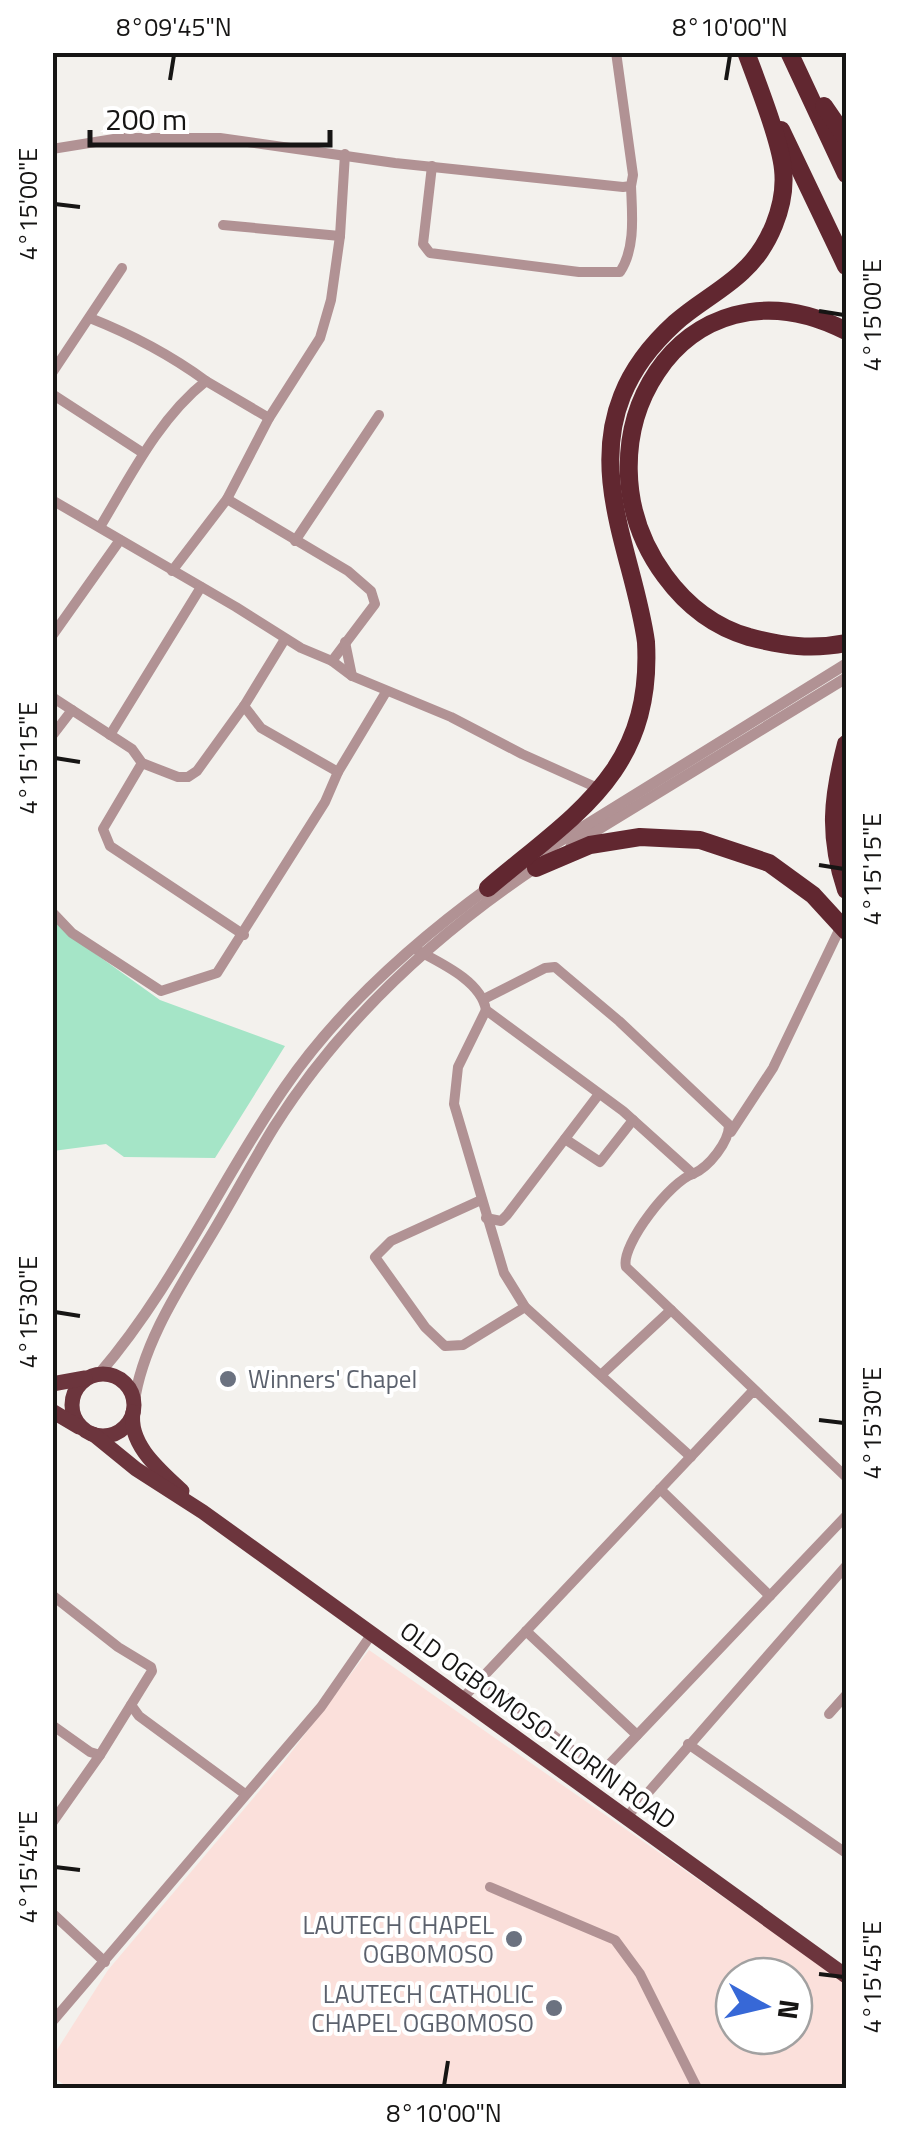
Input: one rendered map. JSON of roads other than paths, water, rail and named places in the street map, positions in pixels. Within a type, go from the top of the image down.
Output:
[{"type":"highway","points":[[488,888],[585,808],[617,770],[632,737],[648,664],[643,621],[612,493],[609,445],[621,397],[642,359],[674,323],[742,272],[762,248],[775,222],[783,168],[746,52]]},
{"type":"highway","points":[[790,55],[846,138]]},
{"type":"highway","points":[[790,55],[846,174]]},
{"type":"highway","points":[[753,71],[846,266]]},
{"type":"highway","points":[[846,331],[821,318],[787,310],[752,310],[710,323],[681,344],[660,368],[643,397],[630,436],[628,475],[632,508],[655,563],[671,586],[706,618],[727,630],[790,648],[846,643]]},
{"type":"highway","points":[[846,744],[834,790],[833,833],[846,890]]},
{"type":"highway","points":[[536,868],[590,845],[640,837],[700,840],[770,863],[814,895],[844,928]]},
{"type":"highway","points":[[94,1376],[74,1393],[72,1404],[79,1424],[136,1469],[203,1512]]},
{"type":"highway","points":[[52,1384],[94,1376],[119,1378],[132,1394],[132,1426],[143,1449],[203,1512]]},
{"type":"highway","points":[[52,1411],[90,1433],[110,1435],[130,1420],[134,1408]]},
{"type":"highway","name":"OLD OGBOMOSO-ILORIN ROAD","points":[[203,1512],[846,1976]]},
{"type":"street","points":[[432,166],[424,244],[430,253],[579,272],[620,272],[625,265],[632,222],[633,175],[616,52]]},
{"type":"street","points":[[52,149],[151,136],[220,138],[432,166],[632,186]]},
{"type":"street","points":[[172,571],[227,498],[269,418],[320,338],[331,300],[340,236],[345,154]]},
{"type":"street","points":[[223,225],[340,236]]},
{"type":"street","points":[[52,373],[122,268]]},
{"type":"street","points":[[90,318],[135,335],[269,418]]},
{"type":"street","points":[[100,527],[144,453],[206,381]]},
{"type":"street","points":[[52,394],[144,453]]},
{"type":"street","points":[[294,540],[379,415]]},
{"type":"street","points":[[227,498],[348,571],[375,598],[332,661]]},
{"type":"street","points":[[52,500],[352,676],[451,717],[602,790]]},
{"type":"street","points":[[52,636],[120,540]]},
{"type":"street","points":[[110,735],[202,588]]},
{"type":"street","points":[[52,697],[132,749],[142,763],[178,778],[188,777],[197,771],[244,706],[286,638]]},
{"type":"street","points":[[345,642],[352,676]]},
{"type":"street","points":[[94,1376],[145,1316],[296,1071],[340,1018],[488,888],[846,664]]},
{"type":"street","points":[[134,1408],[142,1369],[189,1271],[273,1128],[308,1080],[418,951],[536,868],[846,678]]},
{"type":"street","points":[[52,912],[72,933],[161,992],[217,974],[325,802],[338,772],[386,692]]},
{"type":"street","points":[[244,706],[261,728],[338,772]]},
{"type":"street","points":[[52,736],[72,710]]},
{"type":"street","points":[[142,763],[103,828],[104,836],[110,846],[244,935]]},
{"type":"street","points":[[844,928],[772,1068],[730,1132],[702,1170],[675,1184],[639,1230],[624,1258],[626,1267],[846,1477]]},
{"type":"street","points":[[418,951],[475,987],[485,1004],[633,1120],[693,1174]]},
{"type":"street","points":[[691,1457],[525,1308],[504,1273],[458,1122],[454,1088],[458,1066],[485,1004],[545,968],[554,967],[633,1034],[729,1125],[730,1132]]},
{"type":"street","points":[[296,1071],[308,1080]]},
{"type":"street","points":[[486,1218],[501,1221],[600,1094]]},
{"type":"street","points":[[565,1139],[600,1162],[633,1120]]},
{"type":"street","points":[[245,1150],[257,1159]]},
{"type":"street","points":[[481,1200],[391,1241],[374,1257],[425,1328],[445,1346],[463,1345],[525,1308]]},
{"type":"street","points":[[601,1375],[671,1310]]},
{"type":"street","points":[[460,1700],[751,1394],[757,1393]]},
{"type":"street","points":[[660,1489],[770,1596]]},
{"type":"street","points":[[481,1678],[598,1770],[608,1767],[846,1516]]},
{"type":"street","points":[[625,1819],[846,1566]]},
{"type":"street","points":[[52,1594],[118,1648],[152,1668],[100,1755],[52,1823]]},
{"type":"street","points":[[526,1631],[637,1734]]},
{"type":"street","points":[[52,2022],[322,1708],[372,1635]]},
{"type":"street","points":[[829,1714],[846,1695]]},
{"type":"street","points":[[131,1705],[139,1716],[245,1794]]},
{"type":"street","points":[[52,1725],[100,1755]]},
{"type":"street","points":[[688,1744],[846,1852]]},
{"type":"street","points":[[490,1887],[615,1940],[640,1974],[697,2088]]},
{"type":"street","points":[[52,1914],[105,1962]]},
{"type":"place","name":"Winners' Chapel","points":[[228,1379]]},
{"type":"place","name":"LAUTECH CHAPEL OGBOMOSO","points":[[514,1939]]},
{"type":"place","name":"LAUTECH CATHOLIC CHAPEL OGBOMOSO","points":[[554,2008]]}]
